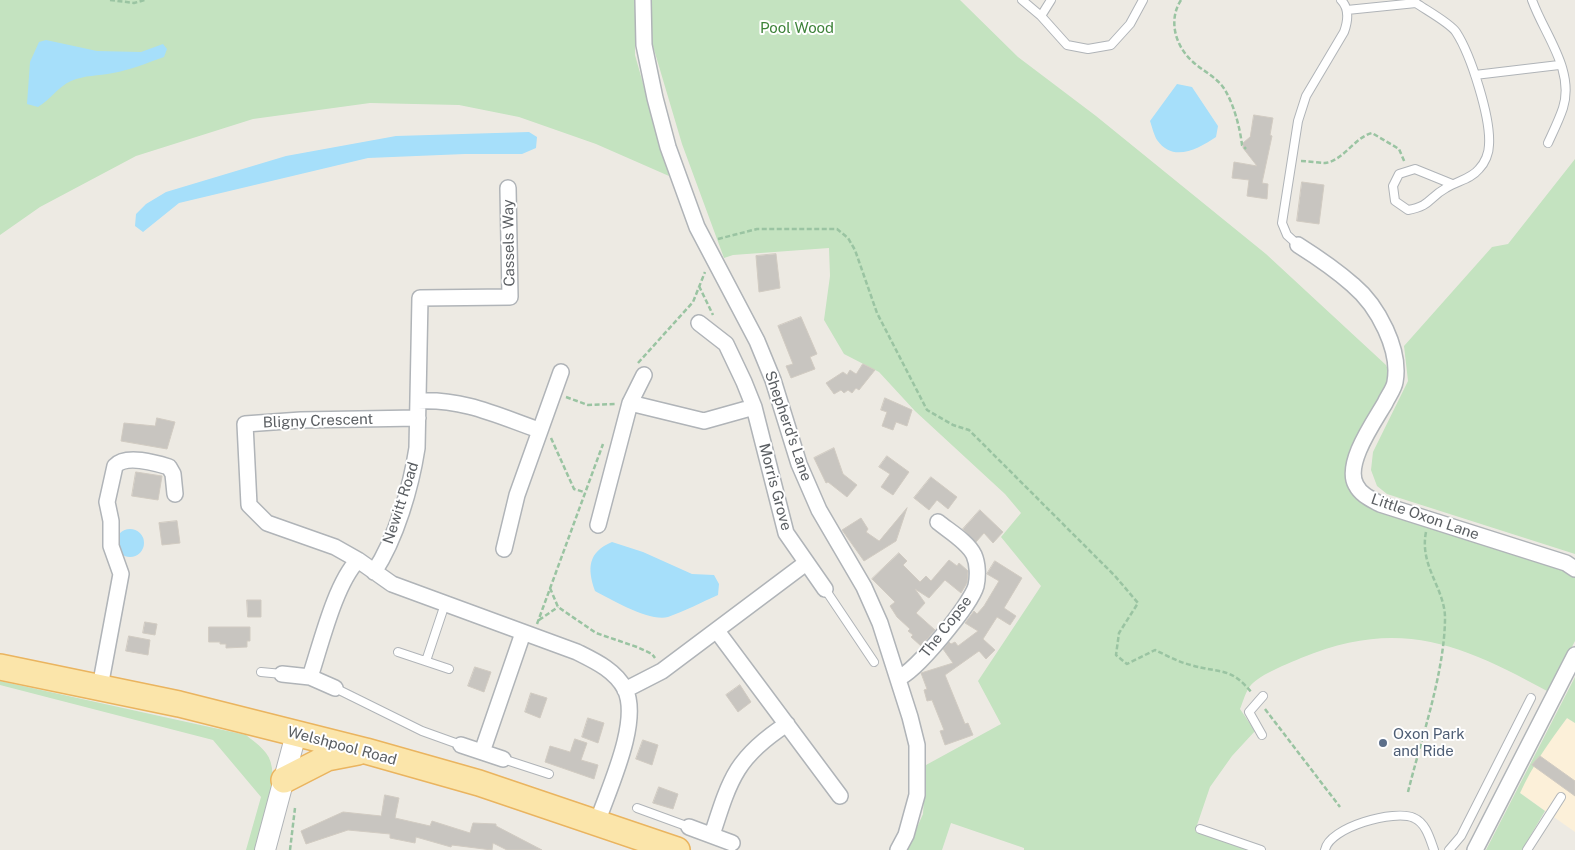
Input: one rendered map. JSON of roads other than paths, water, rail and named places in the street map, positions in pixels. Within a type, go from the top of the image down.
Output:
[{"type":"main road","name":"Welshpool Road","points":[[0,667],[206,710],[366,751],[479,783],[677,850]]},
{"type":"main road","points":[[290,790],[327,758],[366,751]]},
{"type":"street","name":"Shepherd's Lane","points":[[643,0],[644,45],[655,98],[668,147],[696,227],[757,341],[773,380],[799,464],[819,510],[864,587],[880,622],[898,678],[916,745],[918,776],[912,815],[898,850]]},
{"type":"street","name":"Cassels Way","points":[[420,298],[510,297],[508,188]]},
{"type":"street","name":"Little Oxon Lane","points":[[1298,245],[1355,286],[1374,310],[1388,337],[1397,361],[1395,384],[1356,456],[1355,484],[1365,496],[1380,504],[1566,563],[1575,569]]},
{"type":"street","name":"Newitt Road","points":[[374,572],[382,560],[413,472],[418,418],[420,298]]},
{"type":"street","name":"Morris Grove","points":[[699,324],[726,344],[754,407],[786,533],[825,589]]},
{"type":"street","points":[[504,549],[508,526],[539,430],[561,372]]},
{"type":"street","points":[[598,524],[630,403],[644,375]]},
{"type":"street","points":[[418,401],[441,400],[462,403],[539,430]]},
{"type":"street","points":[[630,403],[704,420],[754,407]]},
{"type":"street","name":"Bligny Crescent","points":[[418,418],[301,420],[245,424],[249,505],[267,523],[335,547],[358,560],[392,584],[577,652],[603,665],[625,690]]},
{"type":"street","points":[[100,687],[121,574],[111,546],[111,521],[107,502],[116,466],[122,462],[136,460],[169,467],[173,474],[175,494]]},
{"type":"street","name":"The Copse","points":[[898,678],[912,670],[969,601],[976,587],[977,565],[974,555],[938,522]]},
{"type":"street","points":[[310,677],[338,594],[350,568],[358,560]]},
{"type":"street","points":[[597,823],[626,735],[629,718],[625,690],[662,671],[806,563]]},
{"type":"street","points":[[717,631],[840,796]]},
{"type":"street","points":[[482,752],[523,633]]},
{"type":"street","points":[[1475,850],[1575,655]]},
{"type":"street","points":[[282,674],[310,677],[335,688]]},
{"type":"street","points":[[712,835],[734,774],[764,739],[787,724]]},
{"type":"street","points":[[265,850],[290,790],[296,734]]},
{"type":"street","points":[[461,746],[503,759]]},
{"type":"street","points":[[688,827],[732,843]]},
{"type":"lane","points":[[1022,0],[1041,16],[1067,45],[1088,49],[1111,45],[1130,24],[1143,0]]},
{"type":"lane","points":[[1041,16],[1051,0]]},
{"type":"lane","points":[[1298,245],[1287,235],[1282,223],[1298,121],[1306,96],[1344,32],[1348,21],[1347,10],[1341,0]]},
{"type":"lane","points":[[1532,0],[1554,46],[1559,65],[1566,80],[1564,107],[1548,143]]},
{"type":"lane","points":[[1347,10],[1416,3],[1455,31],[1475,75],[1489,135],[1489,148],[1479,170],[1470,178],[1452,184],[1440,192],[1424,207],[1408,210],[1395,200],[1394,186],[1399,174],[1415,169],[1452,184]]},
{"type":"lane","points":[[1475,75],[1559,65]]},
{"type":"lane","points":[[825,589],[874,662]]},
{"type":"lane","points":[[426,661],[445,604]]},
{"type":"lane","points":[[398,652],[450,669]]},
{"type":"lane","points":[[261,672],[282,674]]},
{"type":"lane","points":[[335,688],[422,731],[461,746]]},
{"type":"lane","points":[[1260,698],[1249,712],[1262,735]]},
{"type":"lane","points":[[1449,850],[1461,836],[1531,698]]},
{"type":"lane","points":[[503,759],[549,774]]},
{"type":"lane","points":[[1527,850],[1561,797]]},
{"type":"lane","points":[[637,808],[688,827]]},
{"type":"lane","points":[[1326,850],[1330,838],[1337,832],[1395,815],[1415,818],[1423,824],[1434,850]]},
{"type":"lane","points":[[1200,829],[1261,850]]},
{"type":"water","points":[[46,40],[97,51],[141,52],[163,44],[167,49],[164,57],[138,66],[119,72],[71,81],[62,86],[38,107],[27,104],[30,62],[39,42]]},
{"type":"water","points":[[1177,84],[1192,87],[1218,126],[1216,137],[1186,152],[1170,151],[1163,147],[1157,140],[1150,121]]},
{"type":"water","points":[[529,132],[537,137],[536,148],[522,154],[368,158],[179,203],[143,232],[135,226],[136,214],[146,204],[166,192],[286,156],[396,136]]},
{"type":"water","points":[[130,529],[140,533],[144,543],[140,553],[130,557],[120,553],[116,543],[120,533]]},
{"type":"water","points":[[612,542],[643,552],[692,574],[714,575],[719,584],[718,595],[668,617],[660,618],[641,613],[595,591],[591,575],[594,556],[604,546]]},
{"type":"place","name":"Oxon Park and Ride","points":[[1383,743]]},
{"type":"park label","name":"Pool Wood","points":[[797,28]]}]
